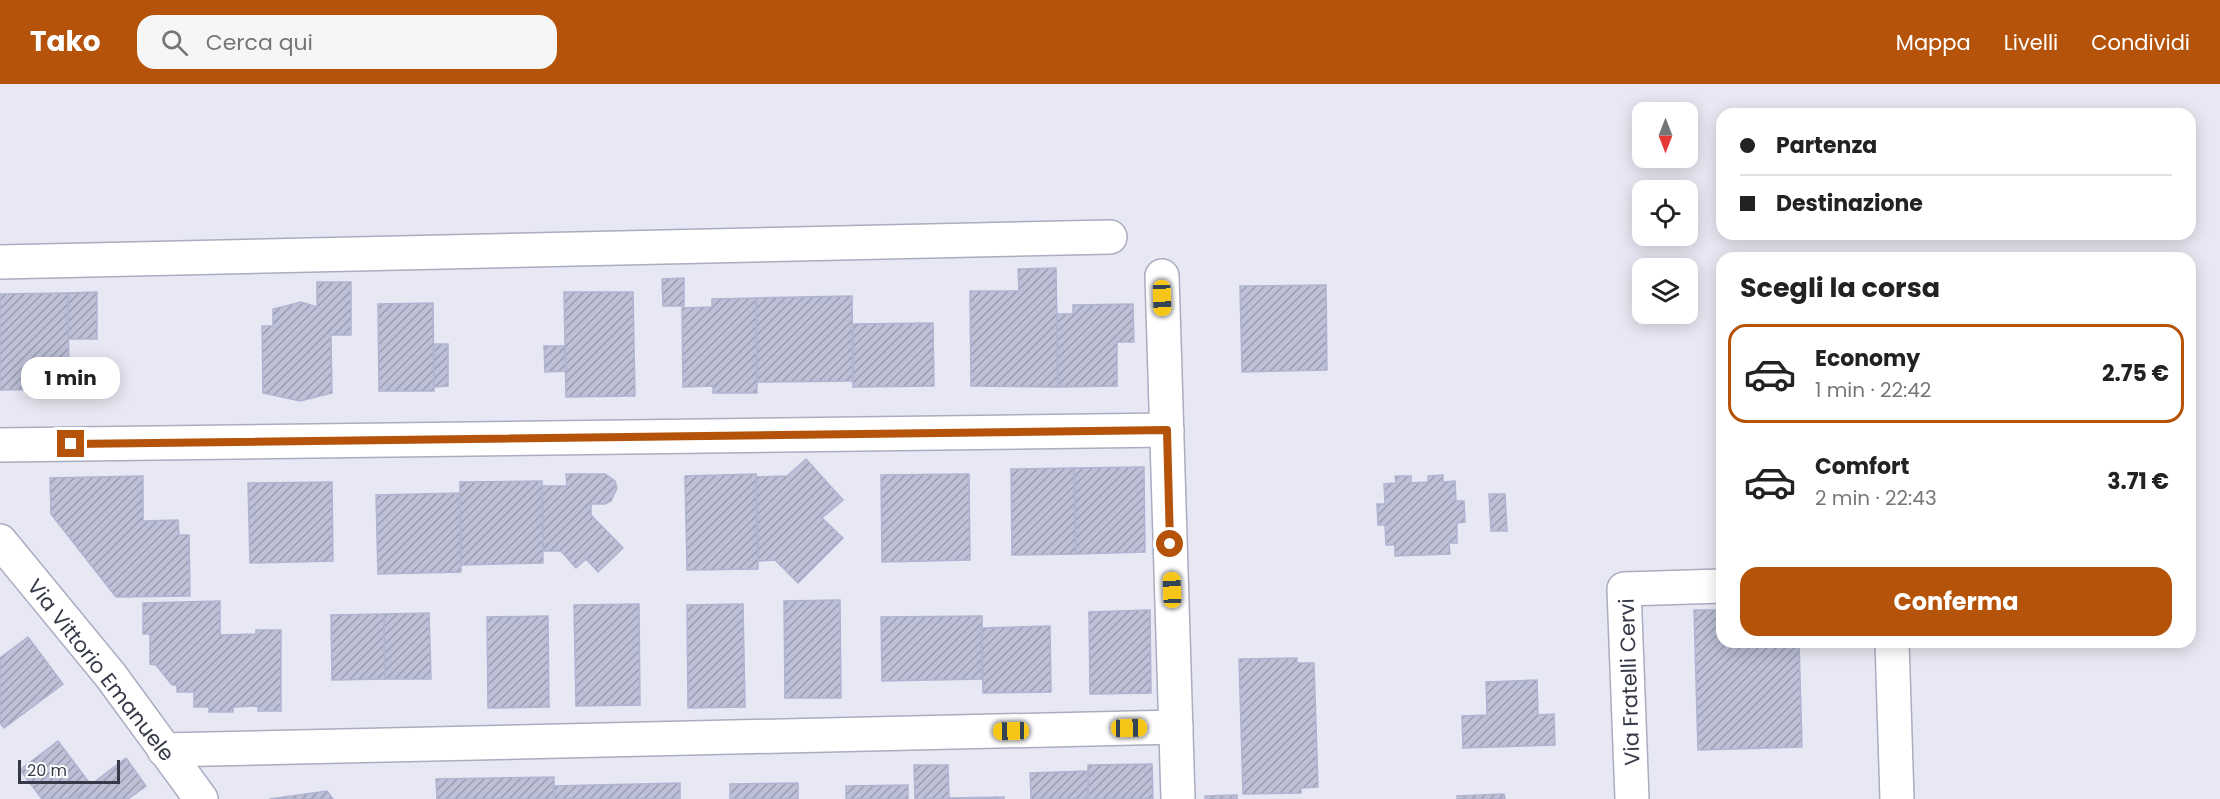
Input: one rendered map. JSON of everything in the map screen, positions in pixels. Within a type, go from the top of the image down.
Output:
[{"type":"street","points":[[0,262],[1110,237]]},
{"type":"street","points":[[1162,276],[1178,799]]},
{"type":"street","points":[[0,445],[1167,430]]},
{"type":"street","name":"Via Vittorio Emanuele","points":[[0,541],[111,676],[201,799]]},
{"type":"street","name":"Via Fratelli Cervi","points":[[1632,799],[1624,589],[1716,586]]},
{"type":"street","points":[[1892,648],[1897,799]]},
{"type":"street","points":[[164,750],[1176,727]]},
{"type":"building","points":[[1056,268],[1058,387],[971,386],[970,291],[1019,291],[1018,269]]},
{"type":"building","points":[[684,278],[684,306],[663,306],[662,279]]},
{"type":"building","points":[[317,282],[351,282],[351,335],[331,335],[332,393],[300,401],[263,393],[262,326],[273,326],[273,309],[301,302],[317,307]]},
{"type":"building","points":[[1326,285],[1327,370],[1242,372],[1240,286]]},
{"type":"building","points":[[97,292],[97,339],[68,339],[68,293]]},
{"type":"building","points":[[564,292],[633,292],[635,396],[566,397]]},
{"type":"building","points":[[68,293],[69,389],[0,390],[0,294]]},
{"type":"building","points":[[852,296],[853,381],[757,382],[756,298]]},
{"type":"building","points":[[756,298],[757,393],[713,393],[713,386],[683,387],[682,308],[712,307],[712,299]]},
{"type":"building","points":[[433,303],[434,391],[379,391],[378,304]]},
{"type":"building","points":[[1133,304],[1134,342],[1117,342],[1117,386],[1058,387],[1057,314],[1073,314],[1073,305]]},
{"type":"building","points":[[933,323],[934,386],[853,387],[853,324]]},
{"type":"building","points":[[434,344],[448,344],[448,386],[434,387]]},
{"type":"building","points":[[544,346],[565,346],[566,371],[545,372]]},
{"type":"building","points":[[806,459],[843,500],[822,518],[843,538],[798,583],[775,560],[758,561],[756,477],[787,476]]},
{"type":"building","points":[[1144,467],[1145,552],[1076,554],[1074,468]]},
{"type":"building","points":[[1074,468],[1076,554],[1012,555],[1011,469]]},
{"type":"building","points":[[566,474],[605,474],[615,481],[617,488],[611,501],[605,504],[591,504],[591,515],[623,548],[598,572],[586,559],[576,568],[561,551],[543,551],[542,486],[567,486]]},
{"type":"building","points":[[756,474],[758,569],[687,570],[685,476]]},
{"type":"building","points":[[969,474],[970,560],[882,562],[881,475]]},
{"type":"building","points":[[1443,475],[1443,482],[1455,481],[1456,501],[1464,501],[1465,522],[1457,523],[1457,543],[1449,543],[1450,554],[1395,556],[1395,545],[1386,545],[1385,525],[1378,525],[1377,504],[1385,504],[1384,484],[1396,483],[1395,476],[1411,476],[1411,483],[1428,482],[1428,476]]},
{"type":"building","points":[[143,476],[143,521],[178,520],[179,535],[189,535],[190,596],[116,597],[51,514],[50,478]]},
{"type":"building","points":[[542,481],[543,563],[461,565],[460,482]]},
{"type":"building","points":[[332,482],[333,561],[250,563],[248,483]]},
{"type":"building","points":[[460,493],[461,572],[378,574],[376,495]]},
{"type":"building","points":[[1489,494],[1505,494],[1507,531],[1491,531]]},
{"type":"building","points":[[840,600],[841,698],[785,698],[784,601]]},
{"type":"building","points":[[220,601],[220,635],[256,634],[256,630],[281,630],[281,711],[258,711],[258,706],[233,707],[233,712],[209,712],[209,707],[194,707],[194,692],[177,692],[177,685],[172,685],[156,665],[150,664],[150,634],[143,634],[143,603]]},
{"type":"building","points":[[639,604],[640,705],[576,706],[574,605]]},
{"type":"building","points":[[743,604],[745,707],[688,708],[687,605]]},
{"type":"building","points":[[1150,610],[1151,693],[1090,694],[1089,612]]},
{"type":"building","points":[[1694,610],[1716,610],[1716,648],[1799,648],[1802,747],[1698,750]]},
{"type":"building","points":[[429,613],[431,679],[385,679],[384,614]]},
{"type":"building","points":[[384,614],[385,679],[332,680],[331,615]]},
{"type":"building","points":[[548,616],[549,707],[488,708],[487,617]]},
{"type":"building","points":[[982,616],[982,679],[882,681],[881,617]]},
{"type":"building","points":[[1050,626],[1051,692],[983,693],[982,628]]},
{"type":"building","points":[[28,637],[63,684],[4,728],[0,723],[0,658]]},
{"type":"building","points":[[1297,658],[1297,663],[1314,663],[1318,787],[1301,788],[1301,793],[1243,794],[1239,659]]},
{"type":"building","points":[[1537,680],[1538,715],[1554,714],[1555,745],[1463,748],[1462,716],[1487,715],[1486,682]]},
{"type":"building","points":[[58,741],[91,785],[72,799],[42,799],[20,770]]},
{"type":"building","points":[[126,758],[146,786],[128,799],[72,799]]},
{"type":"building","points":[[1152,764],[1153,799],[1088,799],[1088,765]]},
{"type":"building","points":[[914,765],[948,765],[949,798],[1004,797],[1004,799],[915,799]]},
{"type":"building","points":[[1088,771],[1088,799],[1031,799],[1030,773]]},
{"type":"building","points":[[554,777],[554,799],[437,799],[436,779]]},
{"type":"building","points":[[680,783],[680,799],[554,799],[554,786]]},
{"type":"building","points":[[798,783],[798,799],[730,799],[730,784]]},
{"type":"building","points":[[908,785],[908,799],[846,799],[846,786]]},
{"type":"building","points":[[327,791],[333,799],[269,799]]},
{"type":"building","points":[[1504,794],[1505,799],[1457,799],[1457,796]]},
{"type":"building","points":[[1237,795],[1237,799],[1205,799],[1205,796]]},
{"type":"route","points":[[71,444],[1167,430],[1170,544]]}]
